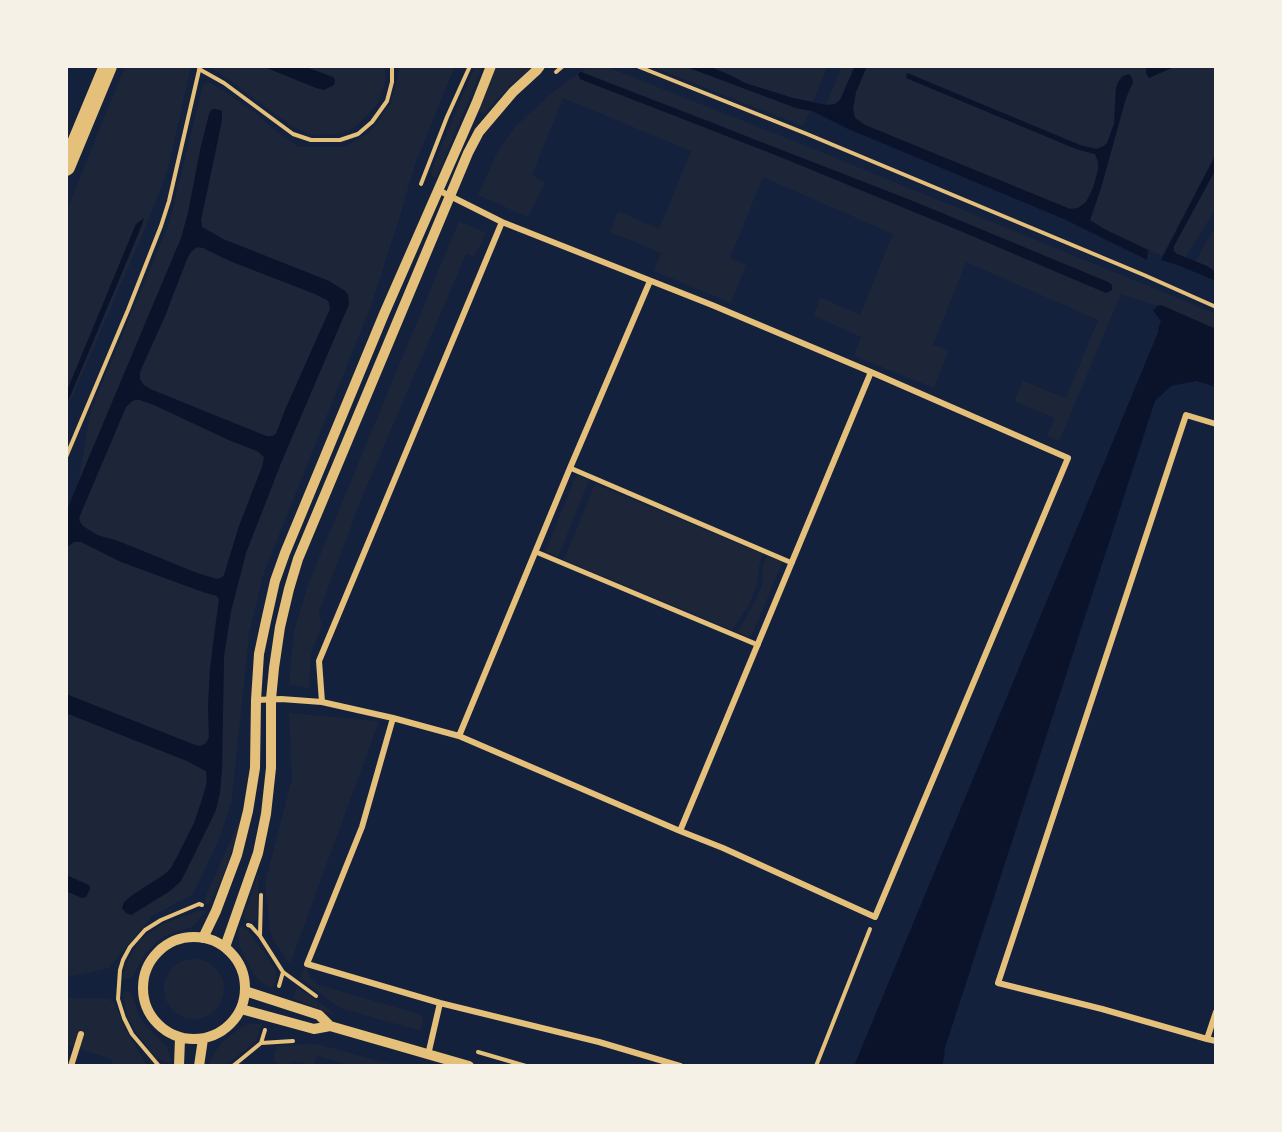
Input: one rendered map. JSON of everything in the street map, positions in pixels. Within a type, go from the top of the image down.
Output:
[{"type":"highway","points":[[66,167],[108,66]]},
{"type":"street","points":[[203,938],[237,855],[248,811],[255,768],[259,654],[275,581],[384,314],[491,66]]},
{"type":"street","points":[[225,947],[258,853],[266,814],[272,768],[273,668],[280,627],[298,560],[468,153],[479,132],[513,92],[540,66]]},
{"type":"street","points":[[256,700],[322,702],[459,736],[723,848],[875,917],[1068,458],[712,305],[502,222],[438,190]]},
{"type":"street","points":[[322,702],[320,661],[502,222]]},
{"type":"street","points":[[459,736],[650,280]]},
{"type":"street","points":[[680,831],[871,372]]},
{"type":"street","points":[[1216,424],[1186,415],[998,983],[1216,1041]]},
{"type":"street","points":[[570,468],[792,563]]},
{"type":"street","points":[[536,552],[758,645]]},
{"type":"street","points":[[393,718],[362,827],[307,964],[440,1003],[599,1042],[680,1066]]},
{"type":"street","points":[[184,938],[203,938],[225,947],[238,962],[245,991],[241,1009],[232,1023],[219,1033],[203,1039],[192,1040],[169,1034],[152,1019],[143,998],[144,976],[152,958],[166,945],[184,938]]},
{"type":"street","points":[[245,991],[319,1016],[330,1026],[469,1066]]},
{"type":"street","points":[[428,1055],[440,1003]]},
{"type":"street","points":[[241,1009],[314,1029],[330,1026]]},
{"type":"street","points":[[1207,1039],[1216,1011]]},
{"type":"street","points":[[71,1066],[81,1034]]},
{"type":"street","points":[[179,1066],[180,1038]]},
{"type":"street","points":[[199,1066],[203,1039]]},
{"type":"path","points":[[66,457],[161,226],[169,201],[199,68],[224,82],[293,134],[311,140],[340,140],[358,134],[372,122],[387,101],[392,82],[392,66]]},
{"type":"path","points":[[421,184],[470,66]]},
{"type":"path","points":[[637,66],[807,134],[1216,307]]},
{"type":"path","points":[[260,936],[262,893]]},
{"type":"path","points":[[159,1066],[132,1034],[124,1018],[118,999],[123,960],[130,947],[145,930],[161,920],[199,904],[216,911]]},
{"type":"path","points":[[816,1066],[875,917]]},
{"type":"path","points":[[283,972],[318,997]]},
{"type":"path","points":[[261,1043],[297,1041]]},
{"type":"path","points":[[474,1051],[526,1066]]},
{"type":"shaded area","points":[[125,66],[191,66],[168,169],[145,229],[66,411],[66,406],[144,220],[136,224],[66,393],[66,212]]},
{"type":"shaded area","points":[[210,66],[262,66],[315,87],[327,74],[302,66],[384,66],[386,79],[378,103],[354,128],[340,134],[312,135],[293,127]]},
{"type":"shaded area","points":[[262,66],[302,66],[333,77],[334,85],[324,90],[316,88]]},
{"type":"shaded area","points":[[398,66],[455,66],[415,164],[372,303],[264,572],[249,633],[232,799],[220,837],[193,894],[152,916],[109,968],[73,976],[66,975],[66,891],[82,898],[86,897],[89,885],[66,875],[66,713],[187,761],[206,771],[207,782],[194,823],[185,842],[168,872],[131,896],[132,915],[176,886],[185,874],[216,810],[222,768],[224,656],[231,611],[246,553],[281,463],[349,304],[345,291],[329,281],[223,239],[202,227],[201,220],[217,147],[221,111],[211,110],[182,238],[78,483],[91,410],[169,224],[203,85],[208,82],[219,88],[298,147],[344,147],[370,132],[391,103],[399,73]]},
{"type":"shaded area","points":[[475,66],[483,66],[436,178],[432,176],[431,171]]},
{"type":"shaded area","points":[[496,66],[533,66],[484,114],[477,111]]},
{"type":"shaded area","points":[[589,66],[605,66],[1214,313],[1216,314],[1216,330],[1161,306],[1121,294],[1059,441],[1047,436],[1055,418],[1014,401],[1023,381],[1066,398],[1098,320],[966,262],[933,345],[949,350],[934,388],[854,356],[861,337],[814,316],[820,297],[860,315],[893,234],[763,177],[730,258],[746,265],[731,303],[654,271],[661,253],[610,232],[618,211],[659,229],[691,151],[563,98],[532,175],[545,182],[528,217],[478,195],[498,151],[516,126],[553,92],[578,74],[580,79],[778,156],[1106,293],[715,123],[581,72]]},
{"type":"shaded area","points":[[650,66],[684,66],[796,108],[810,111],[803,126]]},
{"type":"shaded area","points":[[684,66],[708,66],[745,83],[793,98],[826,105],[835,104],[840,100],[855,66],[867,66],[856,92],[853,109],[855,118],[865,125],[1070,209],[1078,208],[1086,202],[1093,188],[1098,170],[1095,154],[1076,149],[906,78],[907,73],[1080,145],[1096,149],[1107,143],[1114,124],[1116,88],[1123,76],[1129,74],[1133,82],[1126,98],[1090,220],[1148,250],[1147,260],[1066,220],[846,128],[812,111],[796,108]]},
{"type":"shaded area","points":[[708,66],[828,66],[813,102],[745,83]]},
{"type":"shaded area","points":[[842,66],[855,66],[840,100],[835,104],[826,105]]},
{"type":"shaded area","points":[[867,66],[1147,66],[1146,73],[1149,78],[1176,66],[1216,66],[1216,154],[1162,256],[1090,221],[1126,98],[1133,82],[1116,88],[1114,124],[1107,143],[1096,149],[1080,145],[907,73],[907,78],[1076,149],[1095,154],[1098,170],[1093,188],[1086,202],[1078,208],[1070,209],[865,125],[855,118],[853,109],[856,92]]},
{"type":"shaded area","points":[[1147,66],[1176,66],[1149,78],[1146,73]]},
{"type":"shaded area","points":[[581,72],[913,201],[1108,282],[1112,285],[1112,290],[1106,293],[778,156],[580,79],[578,74]]},
{"type":"shaded area","points":[[211,110],[222,111],[222,120],[201,220],[202,227],[223,239],[329,281],[345,291],[349,304],[281,463],[246,553],[231,611],[224,656],[222,768],[216,810],[181,881],[170,891],[131,915],[122,908],[124,902],[165,874],[176,859],[201,803],[207,782],[206,771],[187,761],[66,713],[66,694],[195,745],[205,744],[209,737],[210,669],[219,599],[217,596],[121,562],[81,542],[74,542],[66,548],[66,512],[181,238]],"holes":[[[197,247],[315,294],[329,303],[330,309],[276,434],[272,436],[266,436],[150,389],[140,379],[140,371],[187,259]],[[135,400],[154,405],[257,451],[264,457],[224,575],[221,578],[197,573],[118,541],[97,535],[80,522],[79,518],[126,407]]]},
{"type":"shaded area","points":[[1216,154],[1216,169],[1174,246],[1174,251],[1216,272],[1216,281],[1161,260]]},
{"type":"shaded area","points":[[1216,169],[1216,208],[1185,258],[1174,251],[1174,246]]},
{"type":"shaded area","points":[[144,218],[66,406],[66,393],[136,224]]},
{"type":"shaded area","points":[[459,221],[486,233],[474,257],[466,254],[361,500],[319,612],[322,625],[311,653],[309,688],[289,685],[294,631],[309,582]]},
{"type":"shaded area","points":[[1216,225],[1216,272],[1195,262]]},
{"type":"shaded area","points":[[197,247],[315,294],[329,303],[330,309],[276,434],[272,436],[266,436],[150,389],[140,379],[140,374],[187,259]]},
{"type":"shaded area","points":[[1161,305],[1216,329],[1216,387],[1196,381],[1171,386],[1155,401],[944,1051],[942,1066],[854,1066],[1159,330],[1161,321],[1153,311]]},
{"type":"shaded area","points":[[135,400],[154,405],[257,451],[264,457],[224,575],[221,578],[197,573],[118,541],[97,535],[80,522],[79,518],[126,407]]},
{"type":"shaded area","points":[[578,475],[589,480],[558,557],[546,550]]},
{"type":"shaded area","points":[[595,484],[763,554],[757,584],[749,605],[732,630],[564,560]]},
{"type":"shaded area","points":[[74,542],[81,542],[122,562],[217,596],[219,603],[210,669],[209,737],[205,744],[195,745],[66,694],[66,548]]},
{"type":"shaded area","points":[[767,556],[783,561],[751,637],[737,632],[761,588],[762,568]]},
{"type":"shaded area","points":[[289,713],[379,721],[290,964],[270,932],[265,883],[292,779]]},
{"type":"shaded area","points":[[241,817],[222,878],[209,905],[205,898]]},
{"type":"shaded area","points":[[259,871],[257,920],[253,923],[243,918]]},
{"type":"shaded area","points":[[66,875],[89,885],[90,889],[86,897],[82,898],[66,891]]},
{"type":"shaded area","points":[[201,910],[206,911],[192,927],[164,936],[156,942],[145,954],[133,976],[124,980],[125,967],[141,939],[162,924]]},
{"type":"shaded area","points":[[240,926],[248,930],[275,968],[277,977],[273,989],[258,980],[253,973],[239,946]]},
{"type":"shaded area","points":[[194,959],[211,964],[219,972],[224,989],[219,1006],[211,1014],[194,1019],[177,1014],[169,1006],[164,989],[169,972],[177,964]]},
{"type":"shaded area","points":[[305,965],[311,978],[319,985],[419,1014],[423,1019],[421,1031],[343,1009],[300,978]]},
{"type":"shaded area","points":[[297,987],[333,1012],[335,1016],[293,998]]},
{"type":"shaded area","points":[[125,991],[133,996],[139,1016],[144,1023],[167,1047],[172,1063],[156,1058],[139,1036],[126,1011],[123,993]]},
{"type":"shaded area","points":[[66,997],[109,999],[114,1002],[125,1028],[147,1066],[111,1066],[113,1060],[66,1044]]},
{"type":"shaded area","points":[[262,1024],[256,1041],[225,1066],[209,1066],[211,1058],[222,1042],[243,1026]]},
{"type":"shaded area","points":[[321,1045],[397,1066],[352,1066],[317,1056],[314,1065],[294,1061],[281,1066],[273,1059],[277,1046]]}]
